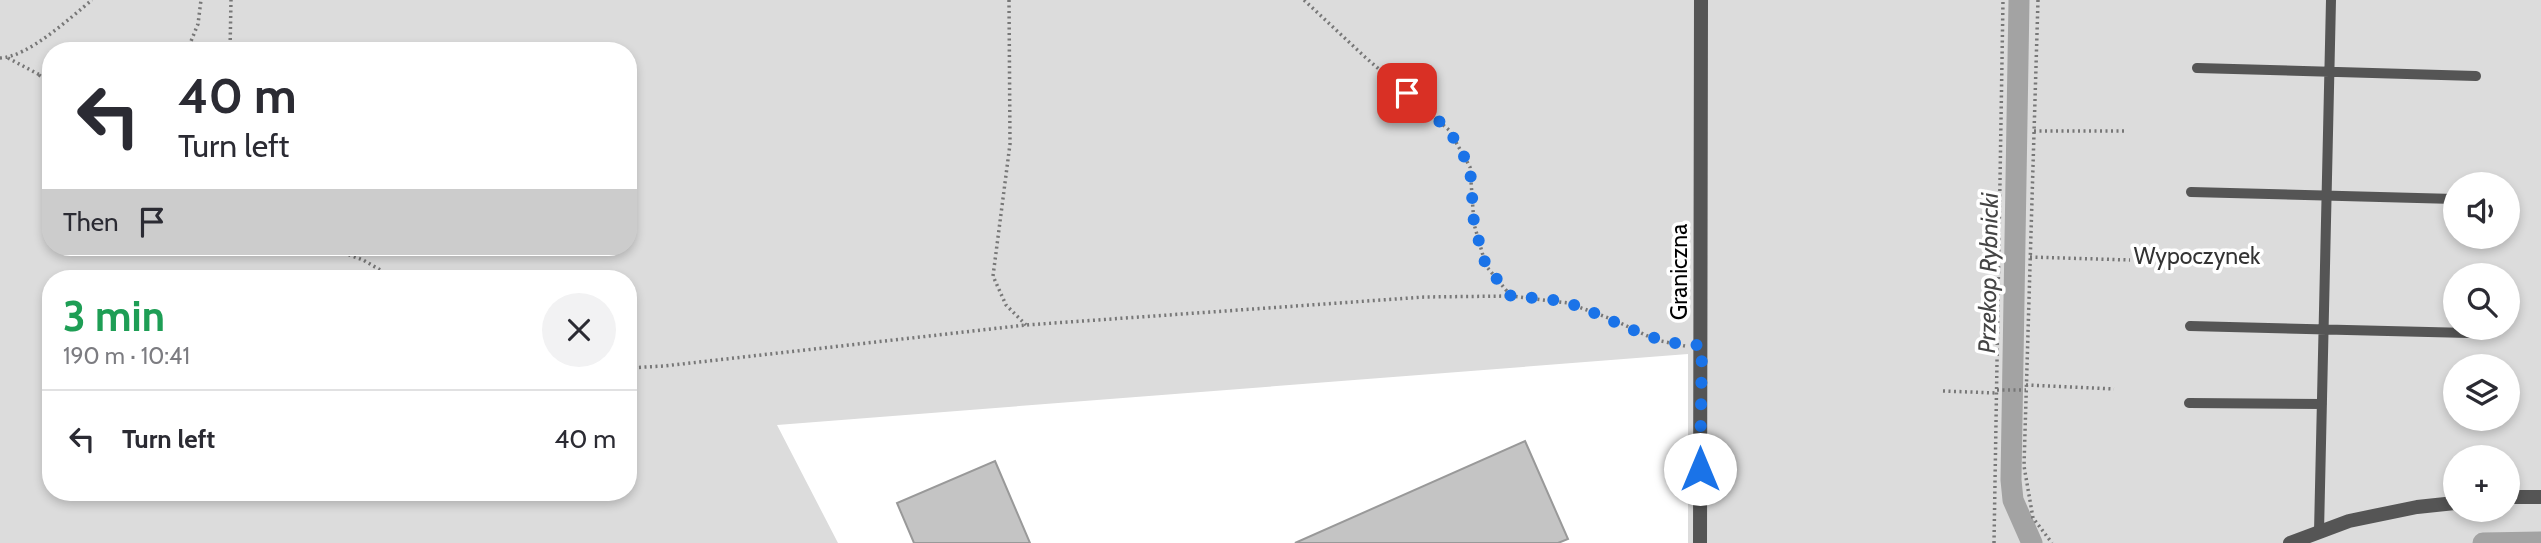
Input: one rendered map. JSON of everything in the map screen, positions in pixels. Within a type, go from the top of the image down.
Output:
[{"type":"street","name":"Graniczna","points":[[1700,543],[1701,0]]},
{"type":"street","points":[[2520,497],[2541,497]]},
{"type":"street","points":[[2290,543],[2349,521],[2443,504]]},
{"type":"lane","points":[[2319,532],[2331,0]]},
{"type":"lane","points":[[2197,68],[2476,76]]},
{"type":"lane","points":[[2191,192],[2443,199]]},
{"type":"lane","points":[[2190,326],[2443,332]]},
{"type":"lane","points":[[2189,403],[2322,404]]},
{"type":"path","points":[[0,58],[6,58],[41,41],[92,0]]},
{"type":"path","points":[[191,42],[198,24],[201,0]]},
{"type":"path","points":[[230,42],[231,0]]},
{"type":"path","points":[[1009,0],[1010,144],[993,276],[1006,305],[1026,325]]},
{"type":"path","points":[[1304,0],[1364,57],[1449,130],[1470,167],[1474,224],[1486,266],[1511,296]]},
{"type":"path","points":[[1994,543],[2003,0]]},
{"type":"path","points":[[2038,0],[2024,466],[2033,518],[2052,543]]},
{"type":"path","points":[[6,58],[42,77]]},
{"type":"path","points":[[38,74],[42,75]]},
{"type":"path","points":[[2034,131],[2127,131]]},
{"type":"path","points":[[352,256],[363,260]]},
{"type":"path","points":[[358,256],[380,270]]},
{"type":"path","points":[[2030,257],[2130,260]]},
{"type":"path","points":[[637,367],[1026,325],[1424,297],[1511,296],[1568,303],[1614,320],[1656,340],[1682,346],[1702,345]]},
{"type":"path","points":[[1943,391],[1997,392],[2026,387],[2114,389]]},
{"type":"green space","name":"Wypoczynek","points":[[0,0],[2541,0],[2541,543],[1688,543],[1688,354],[777,425],[838,543],[0,543]]},
{"type":"building","points":[[1525,441],[1568,539],[1558,543],[1295,543]]},
{"type":"building","points":[[995,461],[1030,543],[914,543],[897,503]]},
{"type":"waterway","name":"Przekop Rybnicki","points":[[2019,0],[2011,480],[2013,500],[2032,543]]},
{"type":"waterway","points":[[2483,543],[2541,542]]},
{"type":"route","points":[[1407,93],[1449,130],[1470,167],[1474,224],[1486,266],[1511,296],[1568,303],[1614,320],[1656,340],[1682,346],[1702,345],[1700,469]]}]
